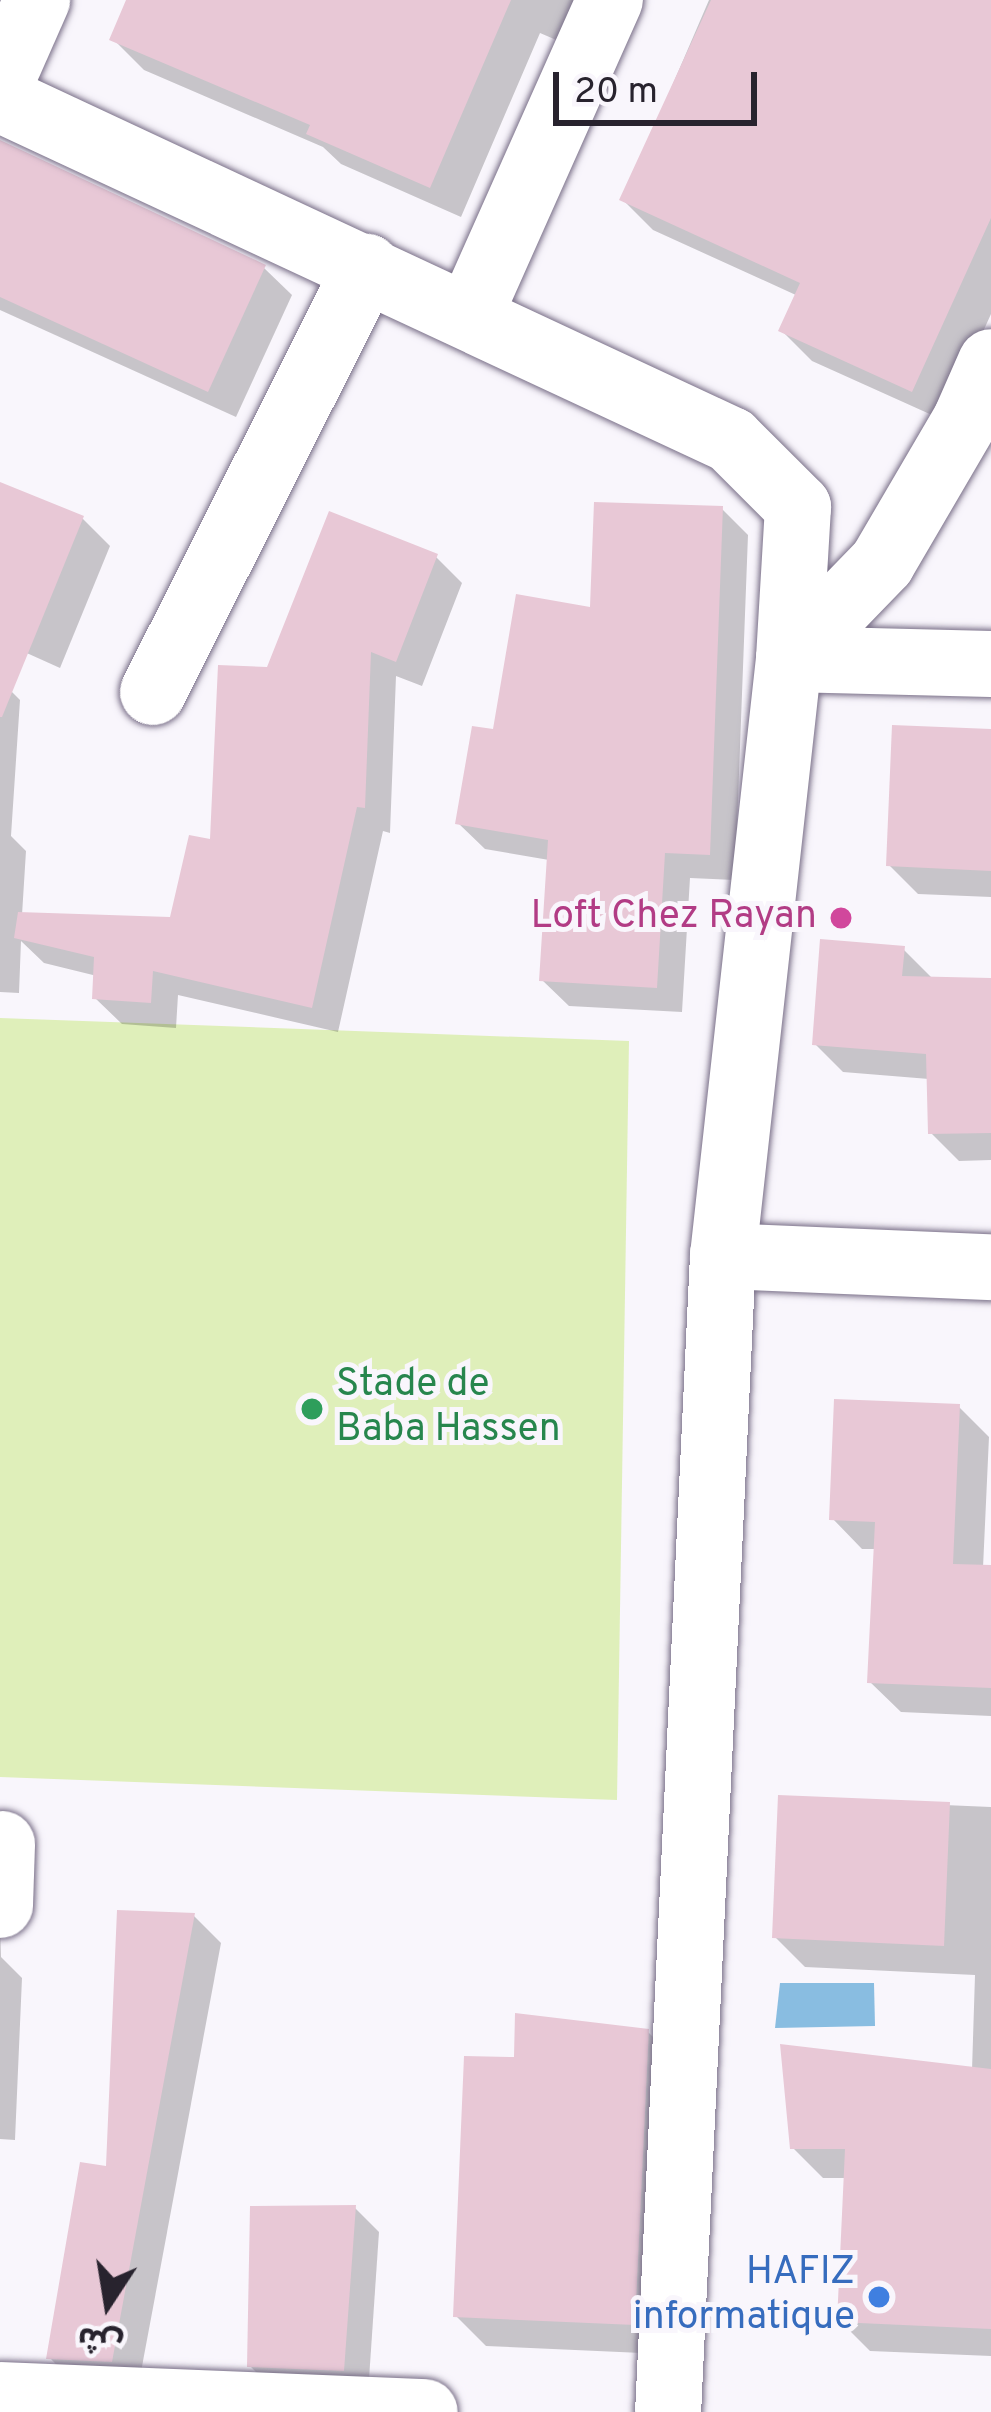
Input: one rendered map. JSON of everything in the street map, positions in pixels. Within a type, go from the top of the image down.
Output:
[{"type":"street","points":[[0,84],[37,0]]},
{"type":"street","points":[[470,314],[610,0]]},
{"type":"street","points":[[0,99],[470,314],[730,440],[798,507],[790,659],[723,1256],[668,2412]]},
{"type":"street","points":[[153,692],[367,267]]},
{"type":"street","points":[[790,659],[882,563],[965,418],[991,362]]},
{"type":"street","points":[[790,659],[991,664]]},
{"type":"street","points":[[723,1256],[991,1268]]},
{"type":"street","points":[[0,2395],[425,2412]]},
{"type":"green space","name":"Stade de Baba Hassen","points":[[0,1018],[629,1041],[617,1800],[0,1777]]},
{"type":"water","points":[[780,1983],[874,1983],[875,2026],[775,2028]]},
{"type":"building","points":[[126,0],[511,0],[430,188],[306,134],[310,125],[109,40]]},
{"type":"building","points":[[711,0],[991,0],[991,218],[912,392],[778,331],[800,283],[619,200]]},
{"type":"building","points":[[0,140],[266,265],[208,392],[0,297]]},
{"type":"building","points":[[0,482],[84,516],[2,717],[0,717]]},
{"type":"building","points":[[594,502],[723,506],[710,855],[665,853],[657,988],[539,981],[548,840],[455,824],[472,726],[493,729],[516,594],[590,607]]},
{"type":"building","points":[[329,511],[438,554],[396,662],[371,652],[365,808],[357,807],[312,1008],[153,971],[151,1003],[92,999],[94,957],[14,938],[18,912],[170,917],[189,835],[210,839],[218,665],[267,667]]},
{"type":"building","points":[[892,725],[991,729],[991,871],[886,866]]},
{"type":"building","points":[[820,939],[905,946],[902,976],[991,978],[991,1133],[928,1134],[926,1054],[812,1045]]},
{"type":"building","points":[[834,1399],[960,1404],[953,1564],[991,1565],[991,1688],[867,1683],[875,1522],[829,1520]]},
{"type":"building","points":[[778,1795],[950,1802],[944,1946],[772,1938]]},
{"type":"building","points":[[117,1910],[195,1913],[112,2362],[46,2359],[80,2162],[106,2166]]},
{"type":"building","points":[[515,2013],[649,2029],[635,2325],[453,2317],[464,2056],[514,2057]]},
{"type":"building","points":[[780,2044],[991,2069],[991,2329],[837,2322],[845,2149],[790,2149]]},
{"type":"building","points":[[356,2205],[344,2371],[247,2367],[250,2206]]},
{"type":"place","name":"Loft Chez Rayan","points":[[841,918]]},
{"type":"place","name":"Stade de Baba Hassen","points":[[312,1409]]},
{"type":"place","name":"HAFIZ informatique","points":[[879,2297]]}]
